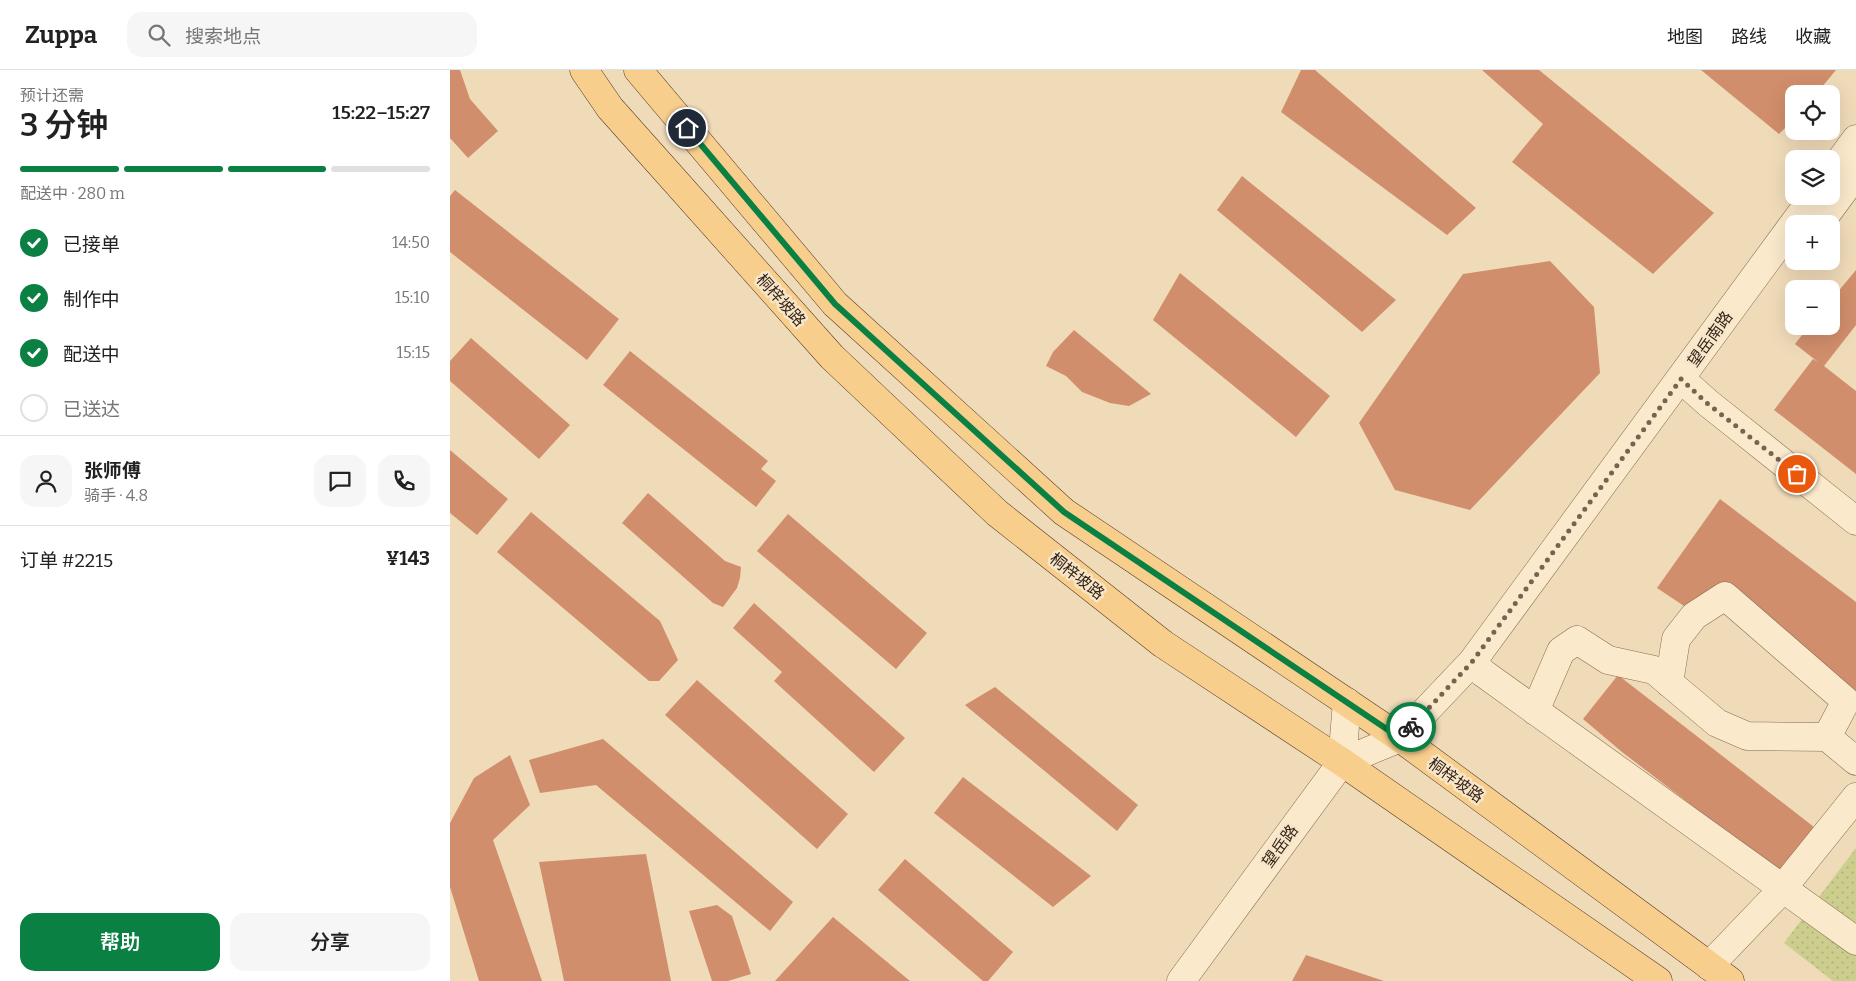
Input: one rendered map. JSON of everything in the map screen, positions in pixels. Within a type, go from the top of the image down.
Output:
[{"type":"main road","name":"桐梓坡路","points":[[584,70],[610,108],[832,357],[997,513],[1163,644],[1342,762],[1658,981]]},
{"type":"main road","name":"桐梓坡路","points":[[638,70],[835,304],[1064,512],[1400,738],[1719,973]]},
{"type":"street","points":[[1840,160],[1856,139]]},
{"type":"street","points":[[1825,215],[1856,174]]},
{"type":"street","name":"望岳南路","points":[[1400,738],[1472,662],[1807,205]]},
{"type":"street","points":[[1681,379],[1708,404],[1856,521]]},
{"type":"street","points":[[1669,683],[1676,638],[1694,616],[1725,596],[1846,701],[1827,736]]},
{"type":"street","points":[[1535,711],[1561,651],[1577,640],[1608,660],[1654,670],[1717,723],[1747,736],[1827,736],[1856,761]]},
{"type":"street","points":[[1472,662],[1483,673],[1535,711],[1856,941]]},
{"type":"street","points":[[1347,702],[1342,762],[1400,738]]},
{"type":"street","name":"望岳路","points":[[1181,981],[1342,762]]},
{"type":"street","points":[[1719,973],[1783,888],[1856,797]]},
{"type":"green space","points":[[1856,848],[1856,981],[1833,981],[1784,943]]},
{"type":"building","points":[[450,70],[460,70],[470,99],[498,131],[468,158],[450,138]]},
{"type":"building","points":[[1301,70],[1315,70],[1476,208],[1447,235],[1281,112]]},
{"type":"building","points":[[1482,70],[1539,70],[1714,213],[1653,274],[1512,162],[1543,124]]},
{"type":"building","points":[[1701,70],[1836,70],[1824,85],[1785,85],[1785,128],[1779,134]]},
{"type":"building","points":[[1242,176],[1396,300],[1362,332],[1217,210]]},
{"type":"building","points":[[455,190],[619,319],[587,360],[450,252],[450,196]]},
{"type":"building","points":[[1550,261],[1594,307],[1600,373],[1470,510],[1395,490],[1359,423],[1463,274]]},
{"type":"building","points":[[1856,270],[1856,325],[1824,366],[1856,391],[1856,474],[1774,410],[1813,359],[1818,362],[1795,344],[1802,335],[1840,335],[1840,289]]},
{"type":"building","points":[[1180,273],[1330,396],[1296,437],[1153,320]]},
{"type":"building","points":[[1074,330],[1151,394],[1129,406],[1110,403],[1082,392],[1066,376],[1046,366],[1053,352]]},
{"type":"building","points":[[471,338],[570,425],[539,459],[450,381],[450,361]]},
{"type":"building","points":[[630,351],[768,461],[761,469],[776,481],[756,507],[603,385]]},
{"type":"building","points":[[450,450],[508,499],[477,535],[450,513]]},
{"type":"building","points":[[648,493],[725,561],[741,567],[737,588],[723,607],[713,603],[622,523]]},
{"type":"building","points":[[1720,499],[1856,602],[1856,697],[1720,586],[1687,608],[1657,588]]},
{"type":"building","points":[[531,512],[660,621],[678,660],[659,681],[649,681],[497,552]]},
{"type":"building","points":[[788,514],[927,633],[896,669],[757,551]]},
{"type":"building","points":[[754,603],[905,738],[874,772],[774,681],[782,672],[733,628]]},
{"type":"building","points":[[1618,675],[1814,827],[1779,872],[1622,752],[1583,719]]},
{"type":"building","points":[[697,680],[848,814],[817,849],[665,715]]},
{"type":"building","points":[[995,687],[1138,805],[1117,831],[965,705]]},
{"type":"building","points":[[603,739],[793,902],[770,931],[596,785],[540,793],[529,760]]},
{"type":"building","points":[[510,755],[530,805],[493,840],[542,981],[479,981],[450,887],[450,823],[474,778]]},
{"type":"building","points":[[963,777],[1091,876],[1053,907],[934,813]]},
{"type":"building","points":[[646,854],[671,981],[564,981],[539,862]]},
{"type":"building","points":[[905,859],[1013,952],[988,981],[983,981],[878,890]]},
{"type":"building","points":[[717,905],[732,916],[751,974],[728,981],[712,981],[689,911]]},
{"type":"building","points":[[833,917],[910,981],[775,981]]},
{"type":"building","points":[[1306,955],[1384,981],[1292,981]]},
{"type":"way so far","points":[[1411,727],[1472,662],[1681,379],[1708,404],[1797,474]]},
{"type":"route","points":[[687,128],[835,304],[1064,512],[1400,738],[1411,727]]}]
